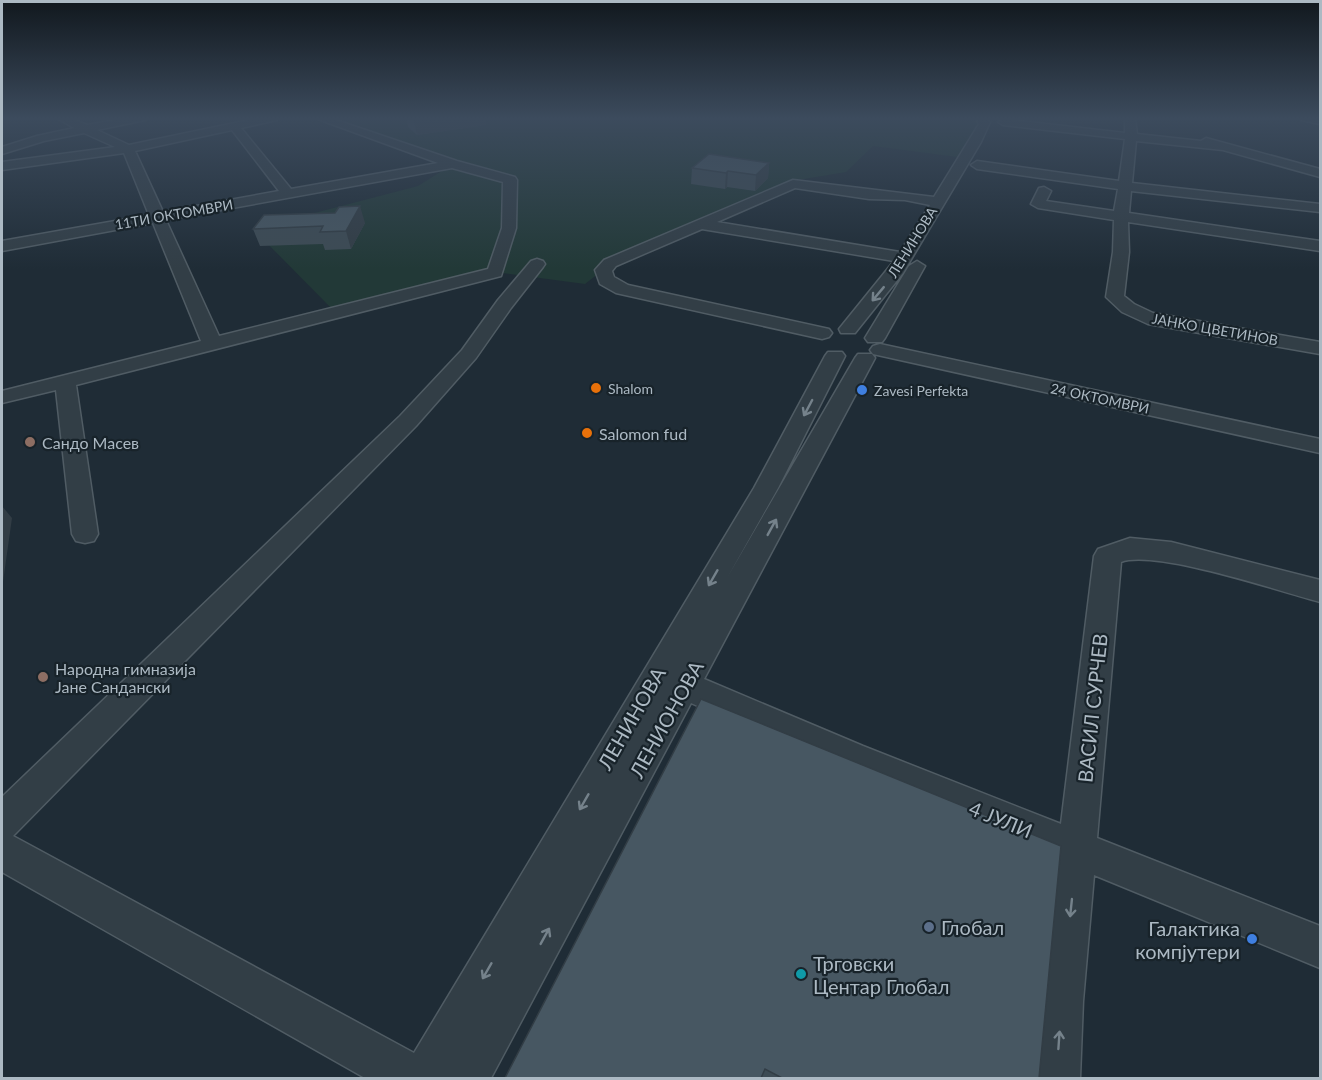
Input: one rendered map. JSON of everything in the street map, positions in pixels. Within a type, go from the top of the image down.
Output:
[{"type":"street","points":[[137,168],[212,343]]},
{"type":"street","points":[[268,168],[287,193]]},
{"type":"street","name":"11ТИ ОКТОМВРИ","points":[[2,246],[428,168]]},
{"type":"street","points":[[2,397],[495,272],[509,228],[510,180],[469,168]]},
{"type":"street","name":"ЛЕНИНОВА","points":[[426,1078],[658,672],[938,202],[939,187],[953,168]]},
{"type":"street","name":"ЛЕНИОНОВА","points":[[465,1078],[685,685],[854,344],[975,168]]},
{"type":"street","points":[[1001,168],[1124,186],[1320,208]]},
{"type":"street","name":"ЈАНКО ЦВЕТИНОВ","points":[[1128,168],[1121,216],[1121,252],[1115,297],[1128,308],[1148,318],[1320,348]]},
{"type":"street","points":[[1303,168],[1320,173]]},
{"type":"street","points":[[700,224],[799,182],[843,177]]},
{"type":"street","points":[[799,182],[869,195],[905,196],[938,202]]},
{"type":"street","points":[[1044,191],[1038,204],[1320,246]]},
{"type":"street","points":[[700,224],[904,258]]},
{"type":"street","name":"24 ОКТОМВРИ","points":[[700,224],[610,263],[603,270],[606,280],[622,289],[854,344],[1320,446]]},
{"type":"street","points":[[2,822],[408,421],[469,354],[504,304],[537,264]]},
{"type":"street","points":[[64,381],[86,534]]},
{"type":"street","name":"ВАСИЛ СУРЧЕВ","points":[[1056,1078],[1061,1001],[1108,556],[1130,548],[1171,552],[1320,591]]},
{"type":"street","name":"4 ЈУЛИ","points":[[685,685],[850,757],[1320,946]]},
{"type":"street","points":[[2,851],[411,1078]]},
{"type":"green space","points":[[446,168],[850,168],[846,172],[798,180],[603,270],[585,284],[495,272],[335,312],[253,229],[418,186]]},
{"type":"building","points":[[695,168],[763,168],[756,175],[728,171],[726,173]]},
{"type":"building","points":[[360,206],[346,231],[320,232],[323,226],[253,229],[264,215],[335,213],[339,207]]},
{"type":"building","name":"Трговски Центар Глобал","points":[[701,699],[1061,846],[1039,1078],[782,1078],[765,1069],[761,1078],[505,1078]]},
{"type":"place","name":"Shalom","points":[[596,388]]},
{"type":"place","name":"Zavesi Perfekta","points":[[862,390]]},
{"type":"place","name":"Salomon fud","points":[[587,433]]},
{"type":"place","name":"Сандо Масев","points":[[30,442]]},
{"type":"place","name":"Народна гимназија Јане Сандански","points":[[43,677]]},
{"type":"place","name":"Глобал","points":[[929,927]]},
{"type":"place","name":"Галактика компјутери","points":[[1252,939]]},
{"type":"place","name":"Трговски Центар Глобал","points":[[801,974]]}]
